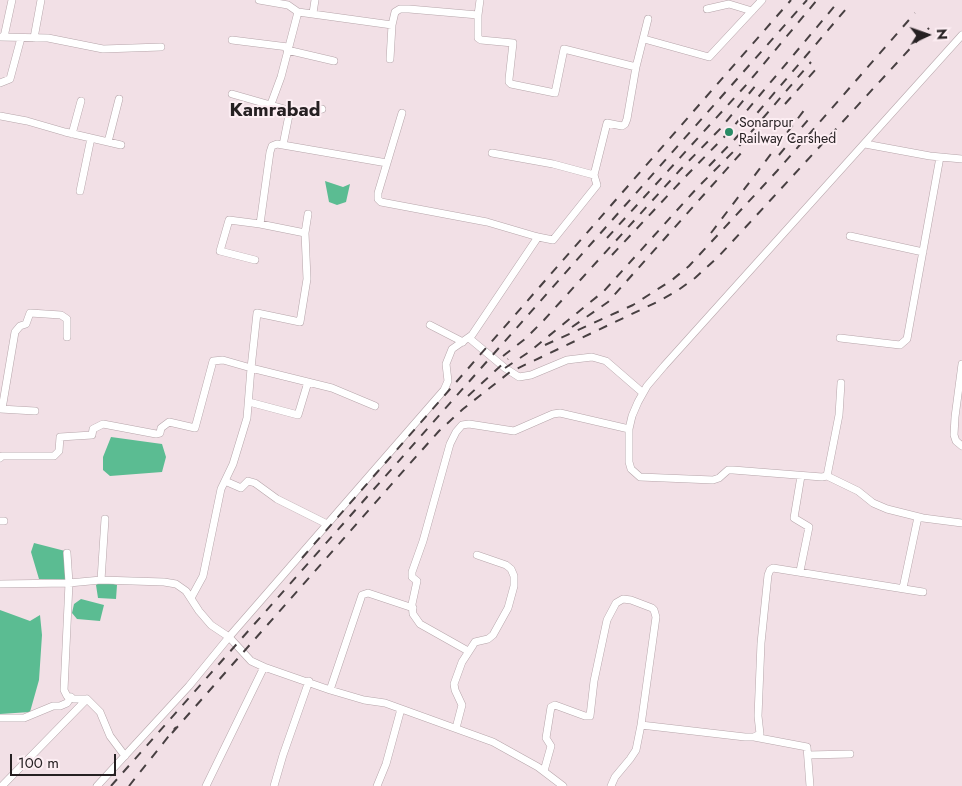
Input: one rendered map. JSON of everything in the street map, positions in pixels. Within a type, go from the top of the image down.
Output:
[{"type":"street","points":[[12,0],[2,37],[61,40],[103,48],[161,47]]},
{"type":"street","points":[[34,38],[41,0]]},
{"type":"street","points":[[259,0],[288,5],[298,12],[392,26]]},
{"type":"street","points":[[312,13],[316,0]]},
{"type":"street","points":[[480,0],[478,38],[481,40],[512,42],[509,79],[511,84],[555,93],[564,49],[636,67]]},
{"type":"street","points":[[644,39],[709,57],[762,0]]},
{"type":"street","points":[[707,9],[729,4],[752,11]]},
{"type":"street","points":[[390,59],[392,26],[395,12],[400,9],[478,15]]},
{"type":"street","points":[[271,104],[298,12]]},
{"type":"street","points":[[402,112],[378,193],[378,198],[381,202],[487,222],[552,240],[596,185],[594,175],[607,123],[622,126],[625,124],[648,19]]},
{"type":"street","points":[[962,35],[664,366],[643,393],[632,416],[629,429],[629,462],[631,469],[640,476],[713,480],[719,478],[728,470],[801,476],[827,476],[858,491],[873,503],[887,509],[962,523]]},
{"type":"street","points":[[0,83],[10,79],[20,38]]},
{"type":"street","points":[[232,40],[287,48],[334,61]]},
{"type":"street","points":[[232,94],[302,114],[322,109]]},
{"type":"street","points":[[108,142],[119,99]]},
{"type":"street","points":[[72,134],[81,100]]},
{"type":"street","points":[[283,145],[290,110]]},
{"type":"street","points":[[0,116],[28,121],[72,134],[121,145]]},
{"type":"street","points":[[80,191],[91,138]]},
{"type":"street","points":[[260,224],[272,146],[277,144],[387,163]]},
{"type":"street","points":[[865,144],[962,159]]},
{"type":"street","points":[[492,153],[553,164],[594,175]]},
{"type":"street","points":[[840,338],[900,345],[907,339],[940,156]]},
{"type":"street","points":[[191,598],[203,576],[221,489],[239,448],[247,418],[257,313],[300,322],[307,279],[305,233],[308,214]]},
{"type":"street","points":[[256,260],[220,251],[228,220],[305,233]]},
{"type":"street","points":[[850,236],[923,252]]},
{"type":"street","points":[[97,786],[189,686],[229,637],[444,390],[448,381],[446,364],[452,350],[466,340],[538,237]]},
{"type":"street","points":[[35,411],[1,409],[16,332],[20,326],[26,324],[30,313],[61,315],[67,319],[67,337]]},
{"type":"street","points":[[430,325],[466,340],[519,377],[531,375],[567,360],[592,357],[606,361],[643,393]]},
{"type":"street","points":[[0,458],[2,456],[54,456],[59,451],[60,437],[92,435],[93,429],[103,424],[156,434],[160,433],[168,422],[195,428],[213,362],[217,360],[332,388],[375,406]]},
{"type":"street","points":[[962,365],[958,418],[954,435],[956,441],[962,446]]},
{"type":"street","points":[[248,402],[298,415],[308,382]]},
{"type":"street","points":[[827,476],[839,415],[841,383]]},
{"type":"street","points":[[468,651],[420,624],[413,614],[412,608],[418,581],[412,576],[412,572],[423,541],[450,444],[456,432],[462,425],[469,424],[514,431],[553,414],[560,413],[629,429]]},
{"type":"street","points":[[800,571],[809,527],[794,518],[801,476]]},
{"type":"street","points":[[224,481],[241,488],[248,481],[255,483],[277,498],[327,524]]},
{"type":"street","points":[[903,588],[918,516]]},
{"type":"street","points":[[100,580],[104,520]]},
{"type":"street","points":[[67,553],[69,583],[64,690],[67,696],[74,699],[88,699],[100,712],[110,736],[125,756]]},
{"type":"street","points":[[456,728],[462,705],[454,684],[462,662],[475,642],[488,639],[494,635],[508,608],[514,586],[514,576],[506,565],[477,555]]},
{"type":"street","points":[[754,737],[760,734],[758,716],[761,643],[770,570],[773,568],[800,571],[923,592]]},
{"type":"street","points":[[0,584],[69,583],[100,580],[170,582],[181,587],[211,625],[229,637],[248,658],[264,667],[309,681],[330,690],[364,700],[385,703],[493,742],[544,771],[563,786]]},
{"type":"street","points":[[330,690],[362,595],[368,593],[412,608]]},
{"type":"street","points":[[544,771],[551,746],[546,738],[551,706],[555,705],[590,716],[594,681],[607,620],[616,603],[623,600],[631,600],[652,608],[655,614],[641,725],[634,754],[614,777],[611,786]]},
{"type":"street","points":[[206,786],[264,667]]},
{"type":"street","points":[[274,786],[309,681]]},
{"type":"street","points":[[0,718],[24,718],[53,706],[67,703],[71,697]]},
{"type":"street","points":[[2,786],[88,699]]},
{"type":"street","points":[[377,786],[390,751],[401,709]]},
{"type":"street","points":[[641,725],[754,737],[807,747],[810,786]]},
{"type":"street","points":[[808,755],[850,754]]},
{"type":"shaded area","points":[[325,181],[343,187],[350,184],[346,202],[337,205],[329,202]]},
{"type":"shaded area","points":[[111,437],[162,444],[166,457],[162,472],[110,476],[103,470],[103,457]]},
{"type":"shaded area","points":[[34,543],[69,552],[67,580],[39,579],[31,552]]},
{"type":"shaded area","points":[[102,581],[117,585],[116,599],[98,598],[96,585]]},
{"type":"shaded area","points":[[81,599],[104,605],[100,621],[77,619],[72,613],[74,604]]},
{"type":"shaded area","points":[[0,610],[30,621],[40,615],[42,635],[39,680],[30,712],[0,714]]},
{"type":"railway","points":[[302,558],[791,0]]},
{"type":"railway","points":[[111,786],[807,0]]},
{"type":"railway","points":[[607,238],[747,84],[817,0]]},
{"type":"railway","points":[[612,255],[728,133],[838,2]]},
{"type":"railway","points":[[709,166],[735,139],[846,9]]},
{"type":"railway","points":[[545,345],[633,305],[672,280],[689,266],[777,171],[915,13]]},
{"type":"railway","points":[[172,733],[439,431],[463,409],[510,372],[657,302],[695,278],[719,256],[929,28]]},
{"type":"railway","points":[[505,368],[529,352],[604,291],[698,187],[740,145],[811,62]]},
{"type":"railway","points":[[785,104],[817,68]]},
{"type":"railway","points":[[503,356],[525,339],[544,320],[680,170],[721,128],[756,85]]},
{"type":"railway","points":[[711,233],[805,109]]},
{"type":"railway","points":[[779,155],[812,115]]},
{"type":"railway","points":[[572,327],[608,302],[742,152]]},
{"type":"railway","points":[[468,396],[508,359]]},
{"type":"railway","points":[[129,786],[176,727]]},
{"type":"place","name":"Sonarpur Railway Carshed","points":[[729,132]]},
{"type":"district","name":"Kamrabad","points":[[275,111]]}]
